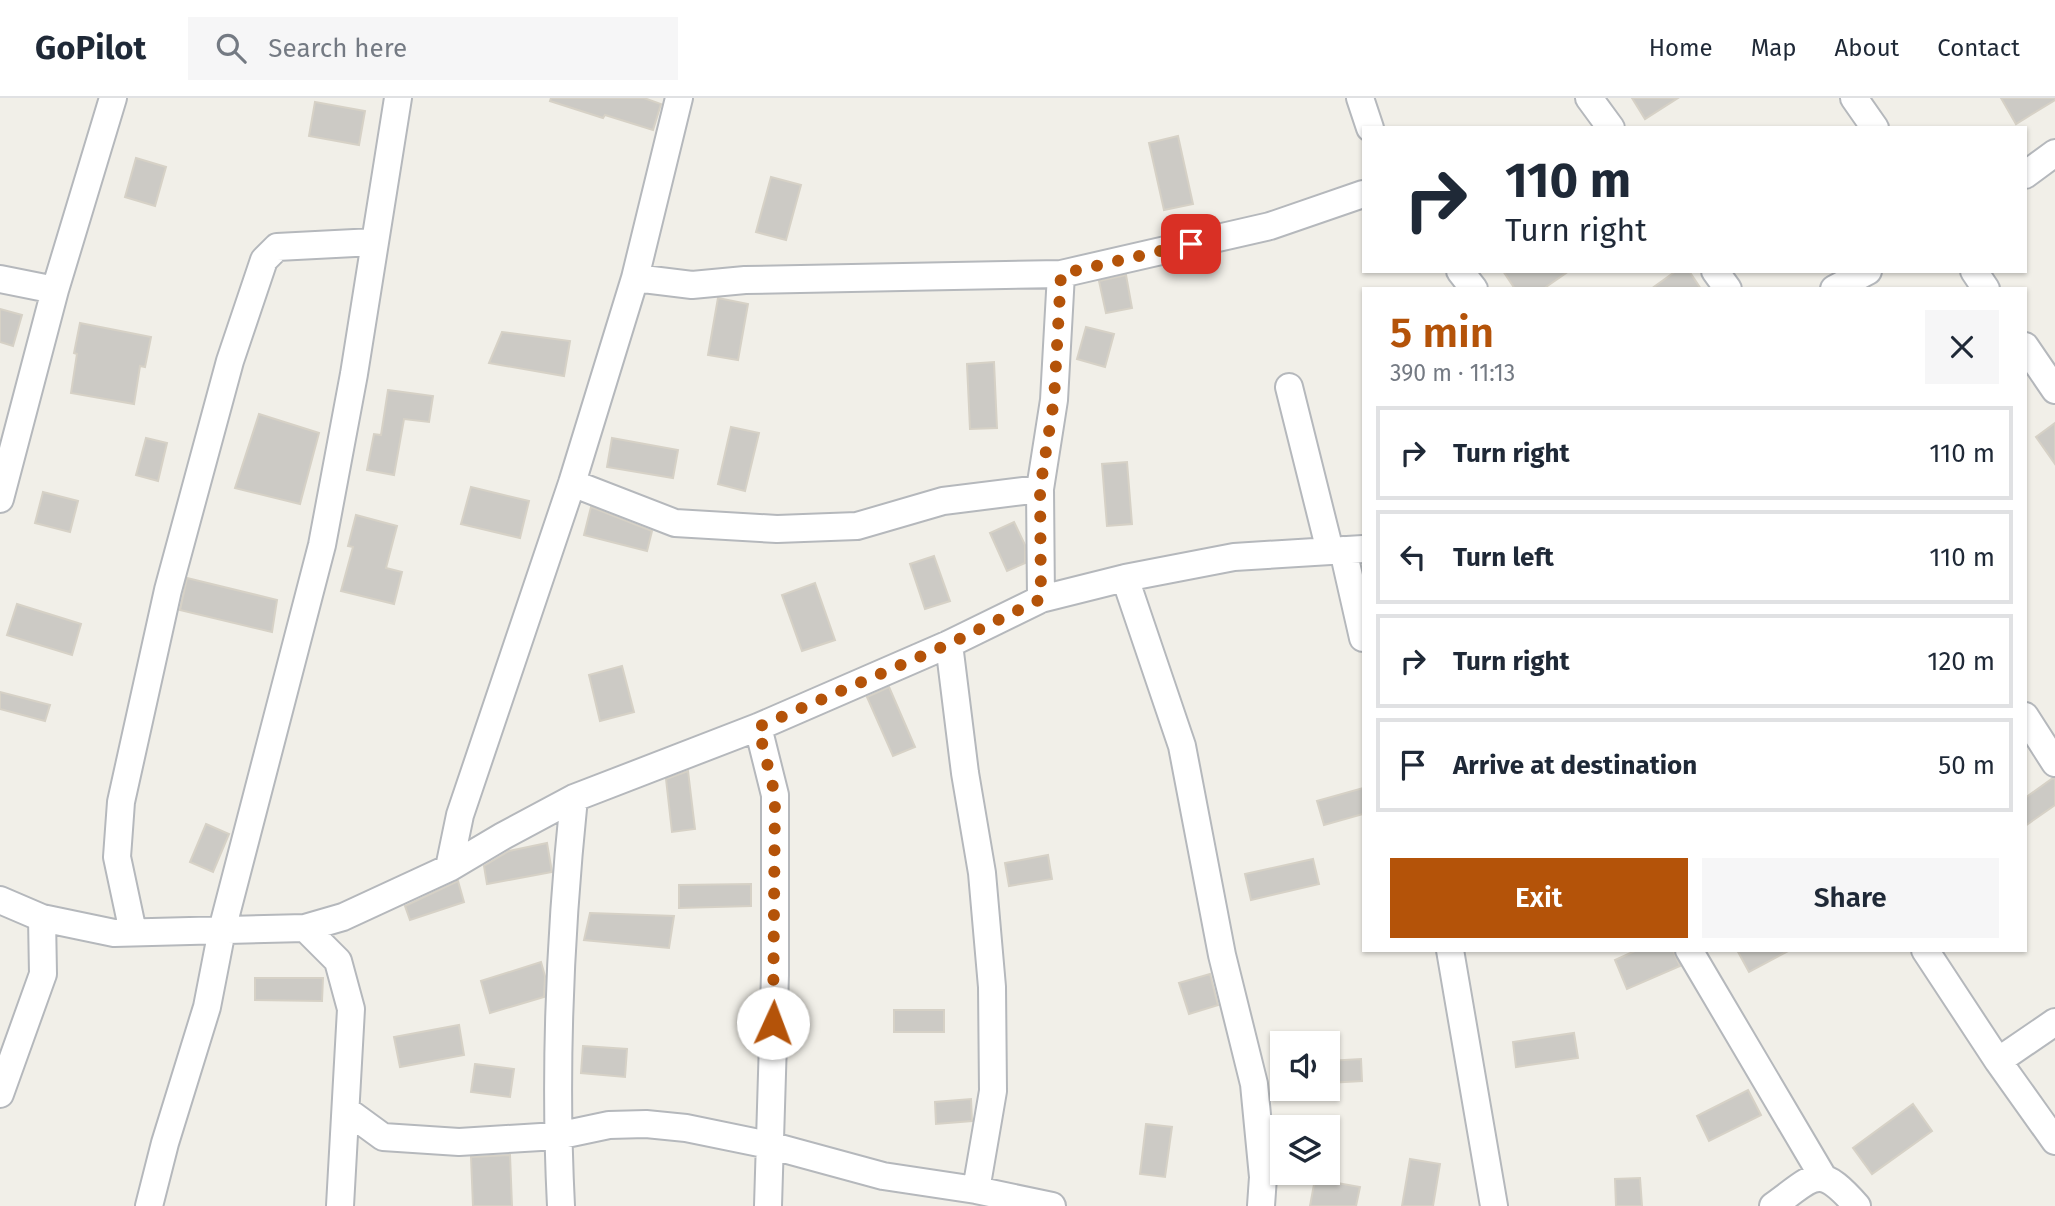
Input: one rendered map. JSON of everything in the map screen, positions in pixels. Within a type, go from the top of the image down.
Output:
[{"type":"street","points":[[0,499],[55,290],[113,98]]},
{"type":"street","points":[[149,1206],[165,1143],[207,1007],[222,930],[322,545],[354,374],[398,98]]},
{"type":"street","points":[[449,868],[460,815],[572,483],[635,278],[680,98]]},
{"type":"street","points":[[1360,98],[1369,126]]},
{"type":"street","points":[[1589,98],[1610,126]]},
{"type":"street","points":[[1854,98],[1874,126]]},
{"type":"street","points":[[2027,174],[2055,153]]},
{"type":"street","points":[[635,278],[692,285],[745,280],[1061,274],[1270,226],[1362,194]]},
{"type":"street","points":[[133,932],[117,858],[121,802],[168,590],[230,362],[264,260],[277,247],[374,242]]},
{"type":"street","points":[[1462,273],[1472,287]]},
{"type":"street","points":[[1838,287],[1864,273]]},
{"type":"street","points":[[1041,599],[1040,489],[1054,400],[1061,274]]},
{"type":"street","points":[[0,279],[55,290]]},
{"type":"street","points":[[2027,349],[2055,390]]},
{"type":"street","points":[[1289,387],[1345,550],[1362,633]]},
{"type":"street","points":[[572,483],[675,523],[777,529],[857,526],[943,501],[1040,489]]},
{"type":"street","points":[[0,900],[42,918],[114,933],[305,928],[343,916],[449,868],[574,798],[758,727],[949,644],[1041,599],[1125,578],[1234,557],[1345,550]]},
{"type":"street","points":[[1125,578],[1182,747],[1222,955],[1254,1084],[1263,1177],[1262,1206]]},
{"type":"street","points":[[949,644],[965,773],[982,873],[992,987],[993,1091],[976,1190]]},
{"type":"street","points":[[2027,719],[2055,763]]},
{"type":"street","points":[[758,727],[775,795],[775,975],[768,1206]]},
{"type":"street","points":[[561,1206],[557,1136],[564,892],[574,798]]},
{"type":"street","points":[[460,815],[485,830],[503,836]]},
{"type":"street","points":[[340,1206],[351,1009],[338,961],[343,916]]},
{"type":"street","points":[[1,1088],[43,974],[42,918]]},
{"type":"street","points":[[305,928],[338,961]]},
{"type":"street","points":[[1450,952],[1494,1206]]},
{"type":"street","points":[[1690,952],[1823,1177]]},
{"type":"street","points":[[1926,952],[2055,1141]]},
{"type":"street","points":[[1998,1061],[2055,1023]]},
{"type":"street","points":[[346,1110],[383,1137],[459,1142],[557,1136],[609,1125],[646,1124],[686,1128],[769,1145],[883,1176],[976,1190],[1052,1206]]},
{"type":"street","points":[[1773,1206],[1811,1179],[1823,1177],[1836,1182],[1857,1206]]},
{"type":"building","points":[[551,98],[644,98],[661,104],[653,130],[605,115],[603,118],[550,101]]},
{"type":"building","points":[[1632,98],[1678,98],[1645,119]]},
{"type":"building","points":[[2001,98],[2055,98],[2055,100],[2016,124]]},
{"type":"building","points":[[315,102],[365,111],[359,145],[309,136]]},
{"type":"building","points":[[1178,136],[1193,204],[1164,210],[1149,143]]},
{"type":"building","points":[[136,158],[166,167],[155,206],[125,197]]},
{"type":"building","points":[[771,177],[801,185],[786,240],[756,232]]},
{"type":"building","points":[[1504,273],[1566,273],[1546,287],[1514,287]]},
{"type":"building","points":[[1673,273],[1690,273],[1700,287],[1654,287]]},
{"type":"building","points":[[1126,275],[1132,308],[1106,313],[1099,281]]},
{"type":"building","points":[[718,298],[748,304],[738,360],[708,355]]},
{"type":"building","points":[[0,309],[22,315],[13,346],[0,342]]},
{"type":"building","points":[[80,323],[151,337],[145,367],[140,366],[134,404],[71,393],[77,354],[74,353]]},
{"type":"building","points":[[1086,327],[1114,334],[1105,367],[1077,359]]},
{"type":"building","points":[[502,332],[570,341],[564,376],[489,363]]},
{"type":"building","points":[[994,362],[997,428],[970,429],[967,364]]},
{"type":"building","points":[[388,390],[433,396],[429,422],[404,419],[394,475],[367,470],[374,434],[381,435]]},
{"type":"building","points":[[259,414],[319,433],[300,504],[235,488]]},
{"type":"building","points":[[2055,423],[2055,464],[2036,437]]},
{"type":"building","points":[[731,427],[759,433],[745,491],[718,484]]},
{"type":"building","points":[[146,438],[167,443],[158,481],[136,475]]},
{"type":"building","points":[[612,438],[678,450],[673,478],[607,467]]},
{"type":"building","points":[[1127,462],[1132,524],[1107,526],[1102,464]]},
{"type":"building","points":[[471,487],[529,501],[520,538],[461,524]]},
{"type":"building","points":[[43,492],[78,501],[70,532],[35,523]]},
{"type":"building","points":[[591,507],[652,531],[647,551],[584,535]]},
{"type":"building","points":[[356,515],[397,526],[386,568],[402,572],[394,604],[341,591],[353,547],[348,546]]},
{"type":"building","points":[[1014,522],[1025,545],[1025,563],[1007,571],[990,533]]},
{"type":"building","points":[[934,556],[950,601],[925,609],[910,564]]},
{"type":"building","points":[[187,578],[277,600],[272,632],[180,610]]},
{"type":"building","points":[[815,583],[835,640],[802,651],[782,595]]},
{"type":"building","points":[[17,604],[81,624],[72,655],[7,635]]},
{"type":"building","points":[[622,666],[634,712],[600,721],[589,675]]},
{"type":"building","points":[[889,687],[915,747],[893,756],[867,697]]},
{"type":"building","points":[[0,692],[50,705],[45,721],[0,709]]},
{"type":"building","points":[[688,771],[695,829],[672,832],[666,779]]},
{"type":"building","points":[[2055,779],[2055,805],[2027,825],[2027,797]]},
{"type":"building","points":[[1362,788],[1362,814],[1324,825],[1317,801]]},
{"type":"building","points":[[206,824],[229,834],[213,872],[190,862]]},
{"type":"building","points":[[547,843],[552,872],[487,884],[484,866],[509,851]]},
{"type":"building","points":[[1048,855],[1052,879],[1009,886],[1005,863]]},
{"type":"building","points":[[1313,859],[1319,884],[1251,900],[1245,874]]},
{"type":"building","points":[[458,881],[464,902],[410,920],[405,906]]},
{"type":"building","points":[[751,884],[751,906],[679,908],[679,885]]},
{"type":"building","points":[[590,913],[674,916],[669,948],[584,940]]},
{"type":"building","points":[[1633,952],[1674,952],[1680,966],[1627,989],[1615,960]]},
{"type":"building","points":[[1738,952],[1786,952],[1749,972]]},
{"type":"building","points":[[541,962],[545,976],[544,997],[490,1013],[481,981]]},
{"type":"building","points":[[1210,974],[1218,1005],[1189,1014],[1179,983]]},
{"type":"building","points":[[255,978],[323,978],[322,1001],[255,1000]]},
{"type":"building","points":[[894,1010],[944,1010],[944,1032],[894,1032]]},
{"type":"building","points":[[459,1025],[464,1055],[400,1067],[394,1037]]},
{"type":"building","points":[[1574,1033],[1578,1058],[1516,1067],[1513,1042]]},
{"type":"building","points":[[583,1046],[627,1049],[625,1077],[581,1073]]},
{"type":"building","points":[[1361,1059],[1362,1081],[1340,1082],[1340,1060]]},
{"type":"building","points":[[475,1064],[514,1069],[510,1097],[471,1092]]},
{"type":"building","points":[[1748,1090],[1761,1115],[1709,1141],[1697,1116]]},
{"type":"building","points":[[971,1099],[972,1121],[936,1124],[935,1102]]},
{"type":"building","points":[[1913,1104],[1932,1131],[1872,1174],[1853,1148]]},
{"type":"building","points":[[1146,1124],[1172,1127],[1165,1177],[1140,1174]]},
{"type":"building","points":[[510,1155],[512,1206],[473,1206],[471,1157]]},
{"type":"building","points":[[1410,1159],[1440,1164],[1433,1206],[1402,1206]]},
{"type":"building","points":[[1640,1178],[1642,1206],[1616,1206],[1615,1179]]},
{"type":"building","points":[[1340,1183],[1360,1187],[1356,1206],[1310,1206],[1314,1185]]},
{"type":"route","points":[[773,1023],[775,795],[758,727],[949,644],[1041,599],[1040,489],[1054,400],[1061,274],[1191,244]]}]
